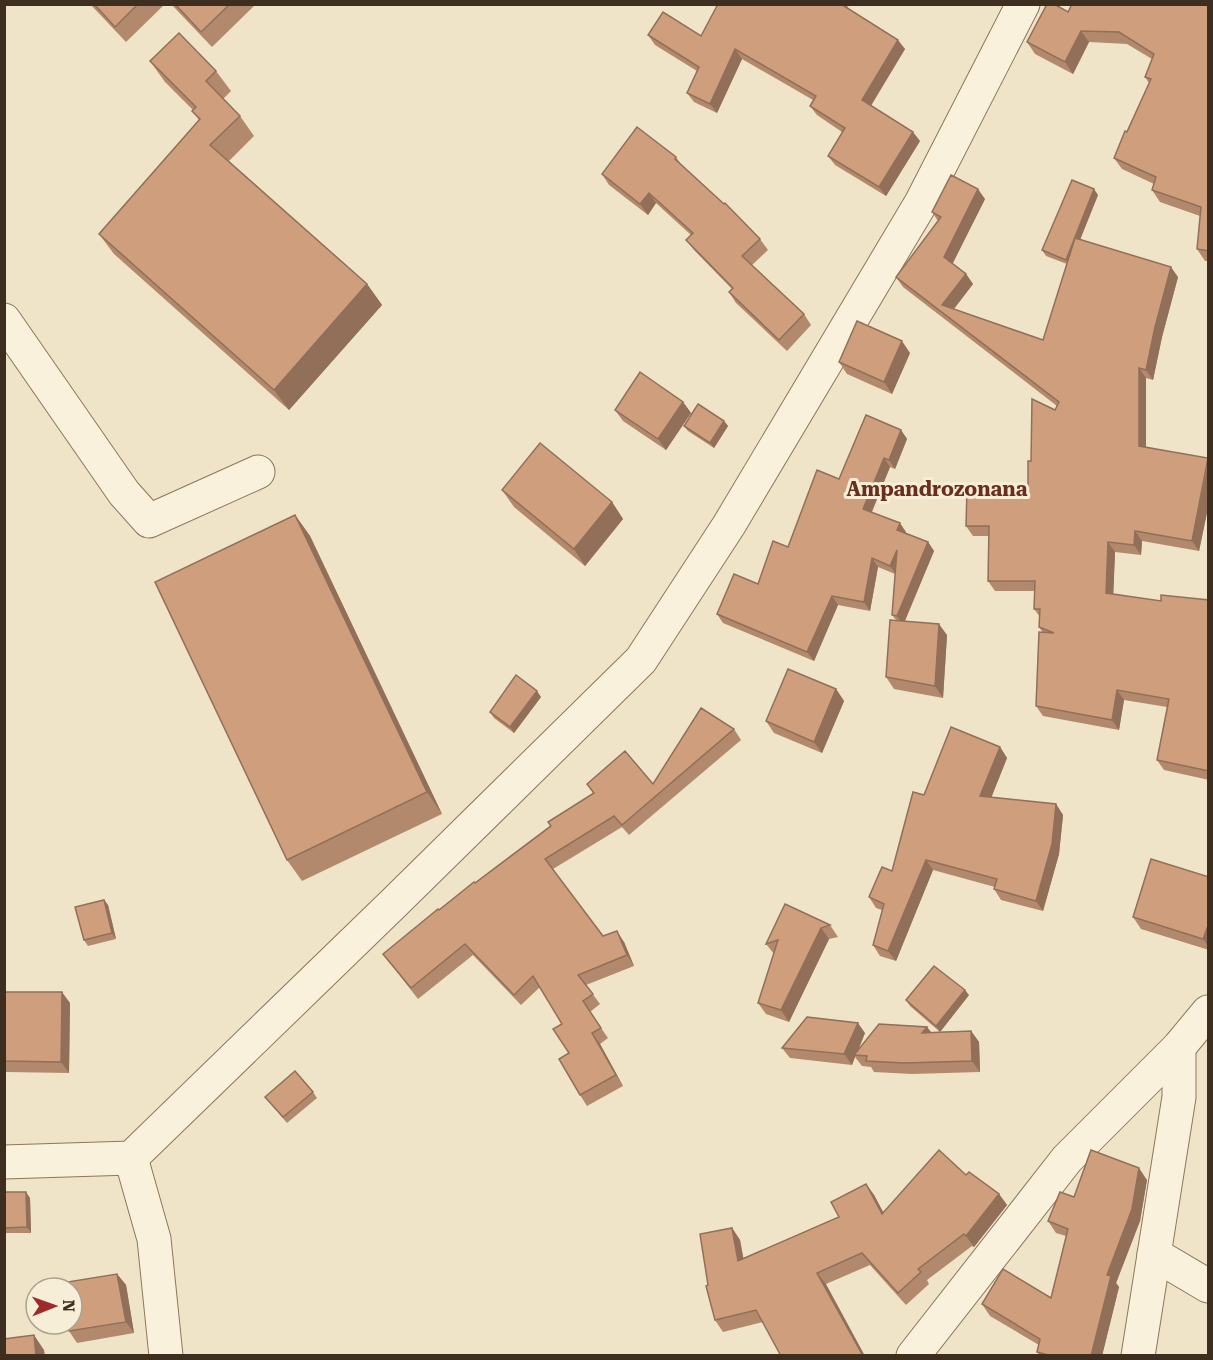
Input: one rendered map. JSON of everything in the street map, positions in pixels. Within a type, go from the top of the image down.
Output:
[{"type":"street","points":[[4,1162],[130,1158],[641,660],[729,525],[921,203],[1023,4]]},
{"type":"street","points":[[4,321],[124,493],[149,521],[258,472]]},
{"type":"street","points":[[913,1356],[1067,1160],[1179,1047],[1209,1012]]},
{"type":"street","points":[[1138,1356],[1179,1097],[1179,1047]]},
{"type":"street","points":[[130,1158],[154,1239],[166,1356]]},
{"type":"street","points":[[1154,1254],[1209,1286]]},
{"type":"building","points":[[94,4],[138,4],[115,27]]},
{"type":"building","points":[[175,4],[230,4],[201,32]]},
{"type":"building","points":[[718,4],[841,4],[898,40],[862,100],[913,132],[879,187],[828,156],[845,128],[810,106],[816,96],[735,49],[710,104],[687,93],[699,67],[648,35],[663,12],[701,36]]},
{"type":"building","points":[[1047,4],[1054,4],[1068,12],[1072,4],[1209,4],[1209,251],[1197,249],[1201,207],[1152,190],[1156,177],[1114,158],[1151,79],[1145,77],[1154,54],[1119,32],[1081,31],[1065,62],[1027,42]]},
{"type":"building","points":[[179,33],[216,71],[206,81],[240,116],[210,145],[367,284],[274,390],[99,234],[200,119],[192,111],[196,107],[150,61]]},
{"type":"building","points":[[637,127],[676,157],[675,159],[725,203],[760,239],[742,256],[804,314],[779,340],[729,292],[733,288],[686,240],[693,233],[649,193],[640,204],[602,174]]},
{"type":"building","points":[[951,175],[978,189],[944,257],[966,274],[942,305],[1043,340],[1075,238],[1171,267],[1146,370],[1139,368],[1139,446],[1208,458],[1192,541],[1135,531],[1134,545],[1108,542],[1106,593],[1161,601],[1161,595],[1209,600],[1209,771],[1157,760],[1169,699],[1117,690],[1112,720],[1036,706],[1039,632],[1054,633],[1039,627],[1040,609],[1034,609],[1035,581],[988,581],[989,526],[966,526],[967,488],[1028,489],[1032,399],[1055,410],[1059,402],[896,277],[941,217],[932,212]]},
{"type":"building","points":[[1072,180],[1094,189],[1066,260],[1042,250]]},
{"type":"building","points":[[857,321],[902,341],[884,382],[839,362]]},
{"type":"building","points":[[640,372],[683,402],[658,439],[615,410]]},
{"type":"building","points":[[698,404],[724,421],[710,443],[684,426]]},
{"type":"building","points":[[866,415],[901,430],[889,460],[884,458],[863,509],[900,523],[897,530],[928,542],[897,616],[892,615],[897,550],[890,566],[872,558],[864,602],[832,596],[807,652],[717,614],[734,574],[758,584],[773,541],[788,547],[817,470],[839,479]]},
{"type":"building","points":[[540,443],[612,502],[574,549],[502,490]]},
{"type":"building","points":[[295,515],[427,792],[287,860],[155,582]]},
{"type":"building","points":[[890,620],[939,624],[935,686],[886,677]]},
{"type":"building","points":[[788,669],[836,689],[814,742],[766,721]]},
{"type":"building","points":[[516,675],[537,691],[510,727],[490,712]]},
{"type":"building","points":[[701,708],[734,729],[622,825],[614,816],[545,859],[603,936],[617,931],[627,955],[578,975],[593,994],[583,1001],[601,1028],[592,1033],[616,1075],[580,1095],[559,1059],[569,1053],[553,1029],[562,1024],[533,976],[514,995],[465,944],[411,988],[383,954],[438,909],[551,826],[548,822],[594,793],[587,784],[625,751],[653,784]]},
{"type":"building","points":[[951,727],[1000,747],[980,796],[1056,804],[1052,844],[1036,901],[994,889],[997,879],[926,860],[888,951],[873,945],[884,904],[869,897],[882,867],[892,871],[913,792],[924,795]]},
{"type":"building","points":[[1151,859],[1209,877],[1209,923],[1203,939],[1133,917]]},
{"type":"building","points":[[104,900],[112,933],[84,940],[75,907]]},
{"type":"building","points":[[785,904],[830,925],[821,928],[781,1010],[758,1003],[778,940],[766,944]]},
{"type":"building","points":[[934,966],[965,990],[936,1026],[906,1000]]},
{"type":"building","points":[[4,992],[62,992],[61,1062],[4,1061]]},
{"type":"building","points":[[807,1017],[858,1023],[844,1054],[782,1048]]},
{"type":"building","points":[[879,1024],[927,1027],[922,1033],[971,1031],[972,1061],[904,1063],[866,1061],[867,1056],[854,1055]]},
{"type":"building","points":[[295,1071],[313,1092],[283,1117],[265,1097]]},
{"type":"building","points":[[939,1150],[966,1175],[969,1172],[999,1194],[966,1236],[964,1234],[918,1269],[921,1272],[898,1293],[862,1253],[817,1273],[863,1356],[781,1356],[756,1310],[715,1320],[706,1286],[708,1285],[700,1234],[732,1228],[738,1261],[839,1217],[831,1202],[866,1184],[882,1214]]},
{"type":"building","points":[[1091,1150],[1139,1168],[1132,1209],[1107,1275],[1111,1276],[1091,1356],[1052,1356],[1037,1352],[1040,1339],[982,1304],[1003,1269],[1051,1298],[1068,1229],[1048,1221],[1060,1192],[1074,1197]]},
{"type":"building","points":[[4,1192],[26,1192],[27,1227],[4,1228]]},
{"type":"building","points":[[117,1274],[126,1322],[84,1329],[84,1279]]},
{"type":"building","points":[[34,1336],[36,1356],[4,1356],[4,1339]]},
{"type":"district","name":"Ampandrozonana","points":[[937,489]]}]
